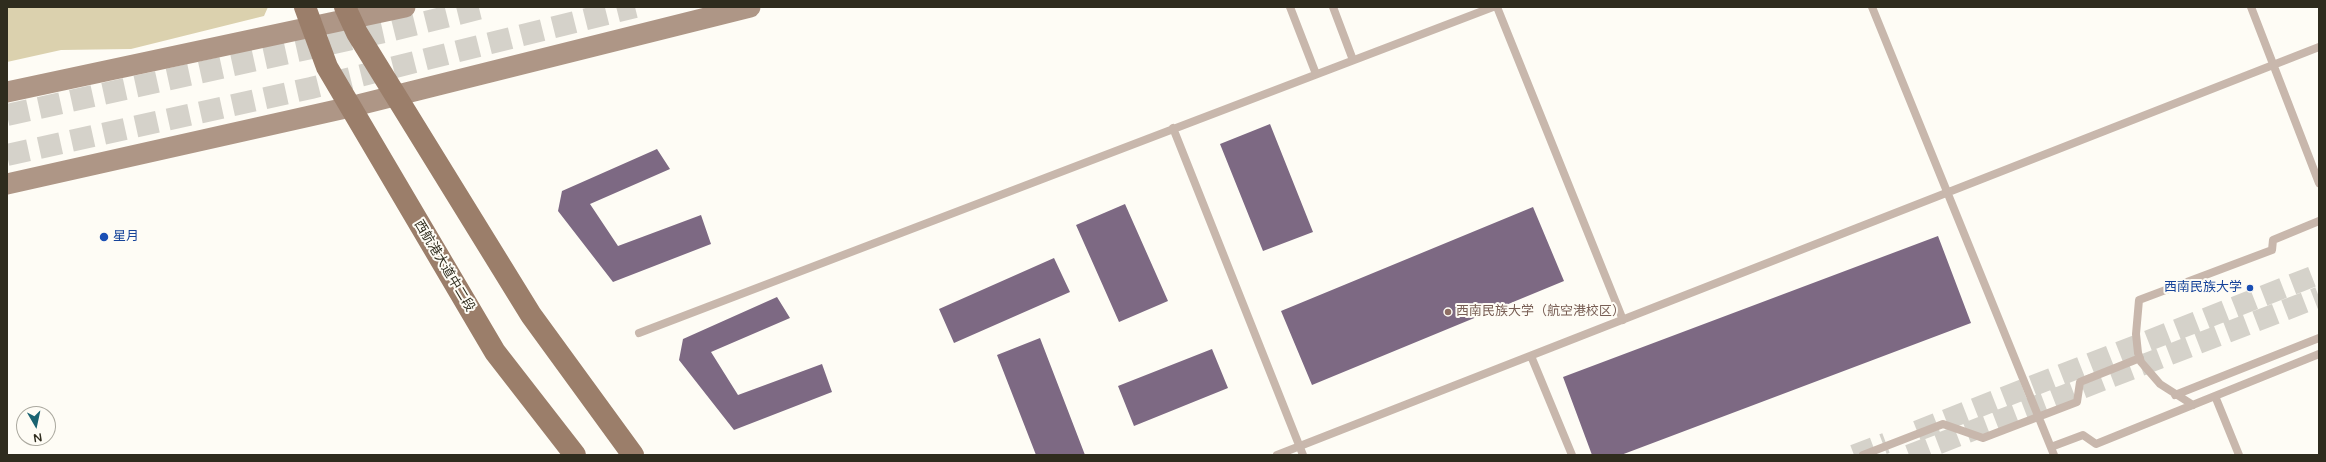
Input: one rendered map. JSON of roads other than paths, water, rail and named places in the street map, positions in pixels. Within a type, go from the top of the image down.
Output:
[{"type":"main road","points":[[348,13],[356,33],[531,315],[633,455]]},
{"type":"main road","name":"西航港大道中二段","points":[[309,17],[327,67],[495,352],[575,455]]},
{"type":"street","points":[[7,92],[309,17],[404,7]]},
{"type":"street","points":[[7,184],[350,107],[750,7]]},
{"type":"lane","points":[[1290,7],[1316,74]]},
{"type":"lane","points":[[1333,7],[1353,60]]},
{"type":"lane","points":[[639,333],[1493,7]]},
{"type":"lane","points":[[1497,7],[1623,320]]},
{"type":"lane","points":[[1872,7],[2054,455]]},
{"type":"lane","points":[[2251,7],[2319,183]]},
{"type":"lane","points":[[1277,455],[2319,47]]},
{"type":"lane","points":[[1174,128],[1303,455]]},
{"type":"lane","points":[[2193,405],[2175,395],[2149,372],[2140,358],[2136,334],[2140,300],[2272,250],[2273,240],[2319,221]]},
{"type":"lane","points":[[2175,395],[2319,338]]},
{"type":"lane","points":[[2051,447],[2083,435],[2096,444],[2319,354]]},
{"type":"lane","points":[[1531,356],[1572,455]]},
{"type":"lane","points":[[1863,455],[1943,424],[1983,438],[2077,402],[2080,382],[2140,358]]},
{"type":"lane","points":[[2215,396],[2239,455]]},
{"type":"tunnel","points":[[7,115],[393,30],[486,7]]},
{"type":"tunnel","points":[[7,155],[311,88],[635,7]]},
{"type":"tunnel","points":[[1917,431],[2319,274]]},
{"type":"tunnel","points":[[1909,455],[2319,297]]},
{"type":"tunnel","points":[[1854,455],[1886,443]]},
{"type":"place","name":"星月","points":[[104,237]]},
{"type":"place","name":"西南民族大学","points":[[2250,288]]},
{"type":"place","name":"西南民族大学（航空港校区）","points":[[1448,312]]}]
